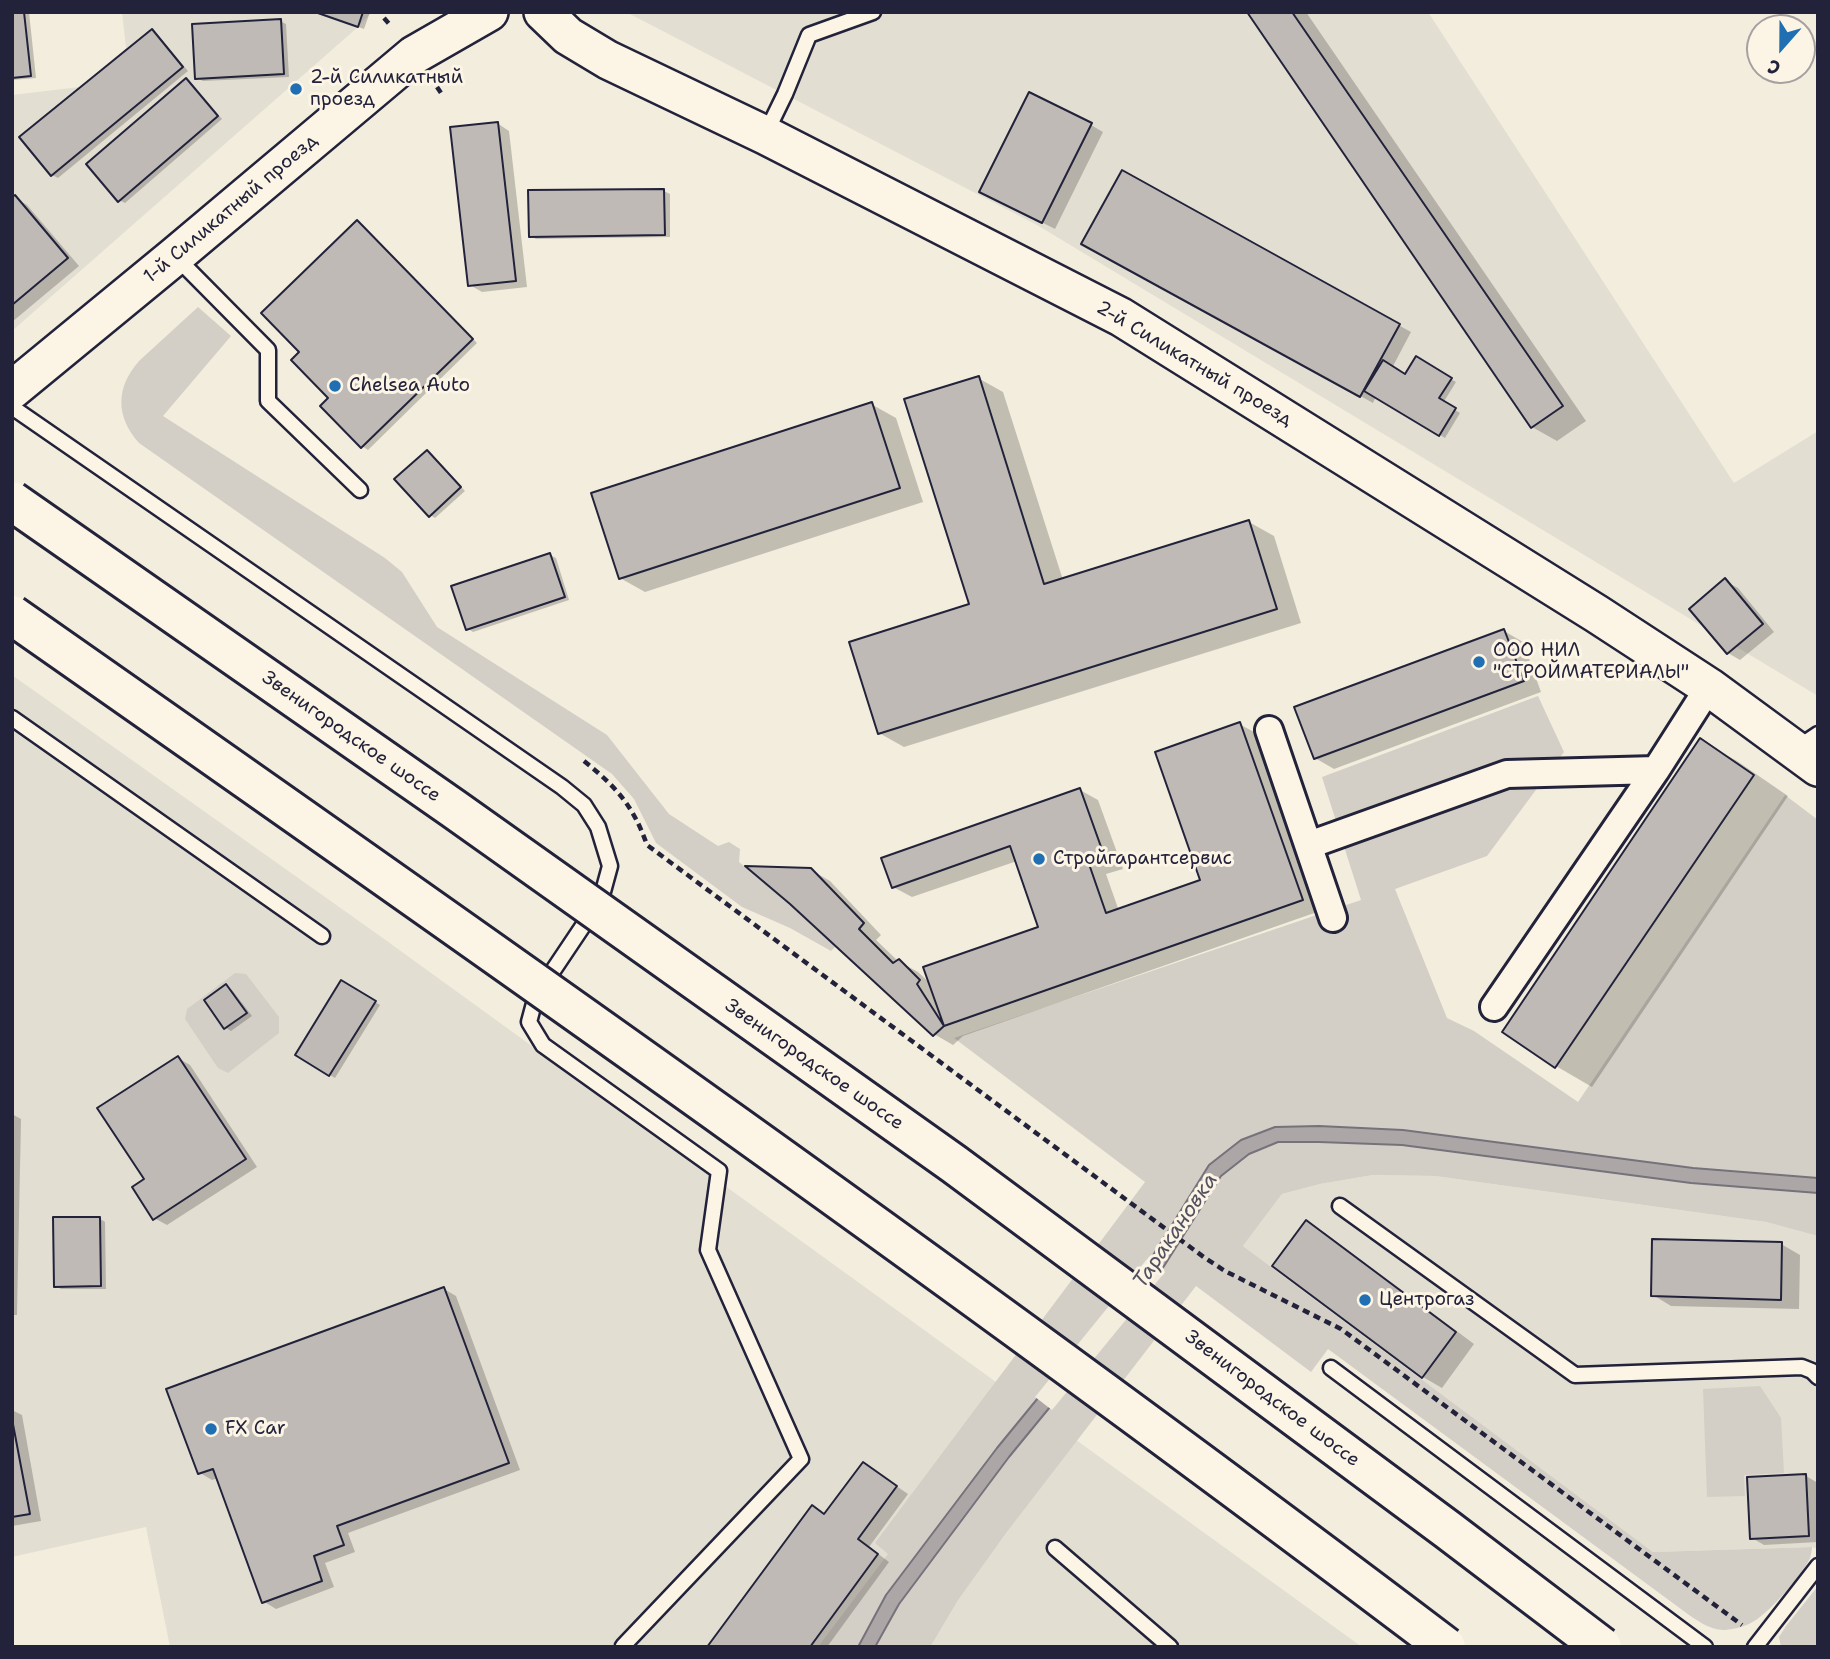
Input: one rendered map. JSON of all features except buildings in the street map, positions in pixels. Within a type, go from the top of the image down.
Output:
[{"type":"main road","name":"Звенигородское шоссе","points":[[12,501],[454,809],[954,1164],[1602,1647]]},
{"type":"main road","points":[[12,615],[387,877],[897,1241],[1446,1647]]},
{"type":"street","name":"1-й Силикатный проезд","points":[[12,390],[414,55],[489,12]]},
{"type":"street","name":"2-й Силикатный проезд","points":[[543,12],[568,36],[608,60],[765,135],[1121,317],[1810,750]]},
{"type":"street","points":[[1494,1007],[1656,770],[1709,687]]},
{"type":"street","points":[[1269,730],[1333,918]]},
{"type":"street","points":[[1309,845],[1507,774],[1656,770]]},
{"type":"lane","points":[[765,135],[809,35],[873,12]]},
{"type":"lane","points":[[176,256],[268,350],[268,401],[360,490]]},
{"type":"lane","points":[[12,407],[562,787],[584,805],[598,827],[610,866],[601,899],[536,996],[529,1022],[542,1045],[719,1171],[708,1250],[801,1459],[623,1646]]},
{"type":"lane","points":[[12,718],[322,936]]},
{"type":"lane","points":[[1340,1206],[1575,1375],[1802,1367],[1818,1377]]},
{"type":"lane","points":[[1331,1368],[1705,1647]]},
{"type":"lane","points":[[1055,1548],[1170,1647]]},
{"type":"lane","points":[[1758,1643],[1818,1566]]},
{"type":"path","points":[[384,18],[390,25]]},
{"type":"path","points":[[437,87],[441,93]]},
{"type":"path","points":[[584,761],[607,780],[628,803],[647,845],[1205,1258],[1225,1271],[1341,1329],[1758,1643]]},
{"type":"shaded area","points":[[122,12],[372,12],[12,331],[12,95],[80,87],[126,48]]},
{"type":"shaded area","points":[[626,12],[1428,12],[1734,483],[1818,431],[1818,696],[1037,225]]},
{"type":"shaded area","points":[[198,307],[231,336],[163,416],[385,558],[402,572],[437,627],[607,735],[669,814],[718,846],[729,842],[740,849],[739,862],[836,946],[831,951],[790,928],[742,907],[656,843],[634,799],[612,774],[139,443],[131,433],[122,412],[121,402],[126,381],[139,361]]},
{"type":"shaded area","points":[[12,675],[380,936],[1362,1647],[170,1647],[146,1527],[12,1557]]},
{"type":"shaded area","points":[[1538,696],[1564,752],[1487,856],[1395,889],[1447,1018],[1474,1031],[1578,1102],[1785,795],[1818,820],[1818,1236],[1766,1222],[1435,1176],[1373,1175],[1282,1194],[1243,1246],[1653,1552],[1812,1547],[1810,1558],[1801,1573],[1778,1600],[1753,1622],[1725,1630],[1709,1627],[1328,1349],[1311,1372],[1196,1286],[1006,1533],[958,1600],[930,1647],[818,1647],[888,1554],[875,1543],[1145,1182],[954,1038],[1361,900],[1322,777]]},
{"type":"shaded area","points":[[235,973],[246,974],[279,1017],[279,1033],[228,1073],[218,1068],[185,1019],[187,1009]]},
{"type":"shaded area","points":[[1373,1175],[1435,1176],[1766,1222],[1818,1236],[1818,1549],[1812,1547],[1653,1552],[1243,1246],[1282,1194]]},
{"type":"shaded area","points":[[1760,1386],[1781,1418],[1784,1473],[1744,1475],[1745,1496],[1707,1497],[1703,1389]]},
{"type":"shaded area","points":[[1818,1586],[1818,1647],[1781,1647],[1779,1637]]},
{"type":"water","name":"Таракановка","points":[[1275,1127],[1403,1130],[1693,1168],[1818,1178],[1818,1193],[1691,1183],[1402,1145],[1278,1142],[1249,1154],[1221,1176],[1159,1274],[1009,1457],[899,1604],[875,1647],[858,1647],[886,1595],[997,1448],[1147,1265],[1209,1165],[1241,1140]]},
{"type":"pier","points":[[1147,1259],[1165,1272],[1052,1410],[1035,1397]]},
{"type":"place","name":"2-й Силикатный проезд","points":[[296,89]]},
{"type":"place","name":"Chelsea Auto","points":[[335,386]]},
{"type":"place","name":"ООО НИЛ \"СТРОЙМАТЕРИАЛЫ\"","points":[[1479,662]]},
{"type":"place","name":"Стройгарантсервис","points":[[1039,859]]},
{"type":"place","name":"Центрогаз","points":[[1365,1300]]},
{"type":"place","name":"FX Car","points":[[211,1429]]}]
